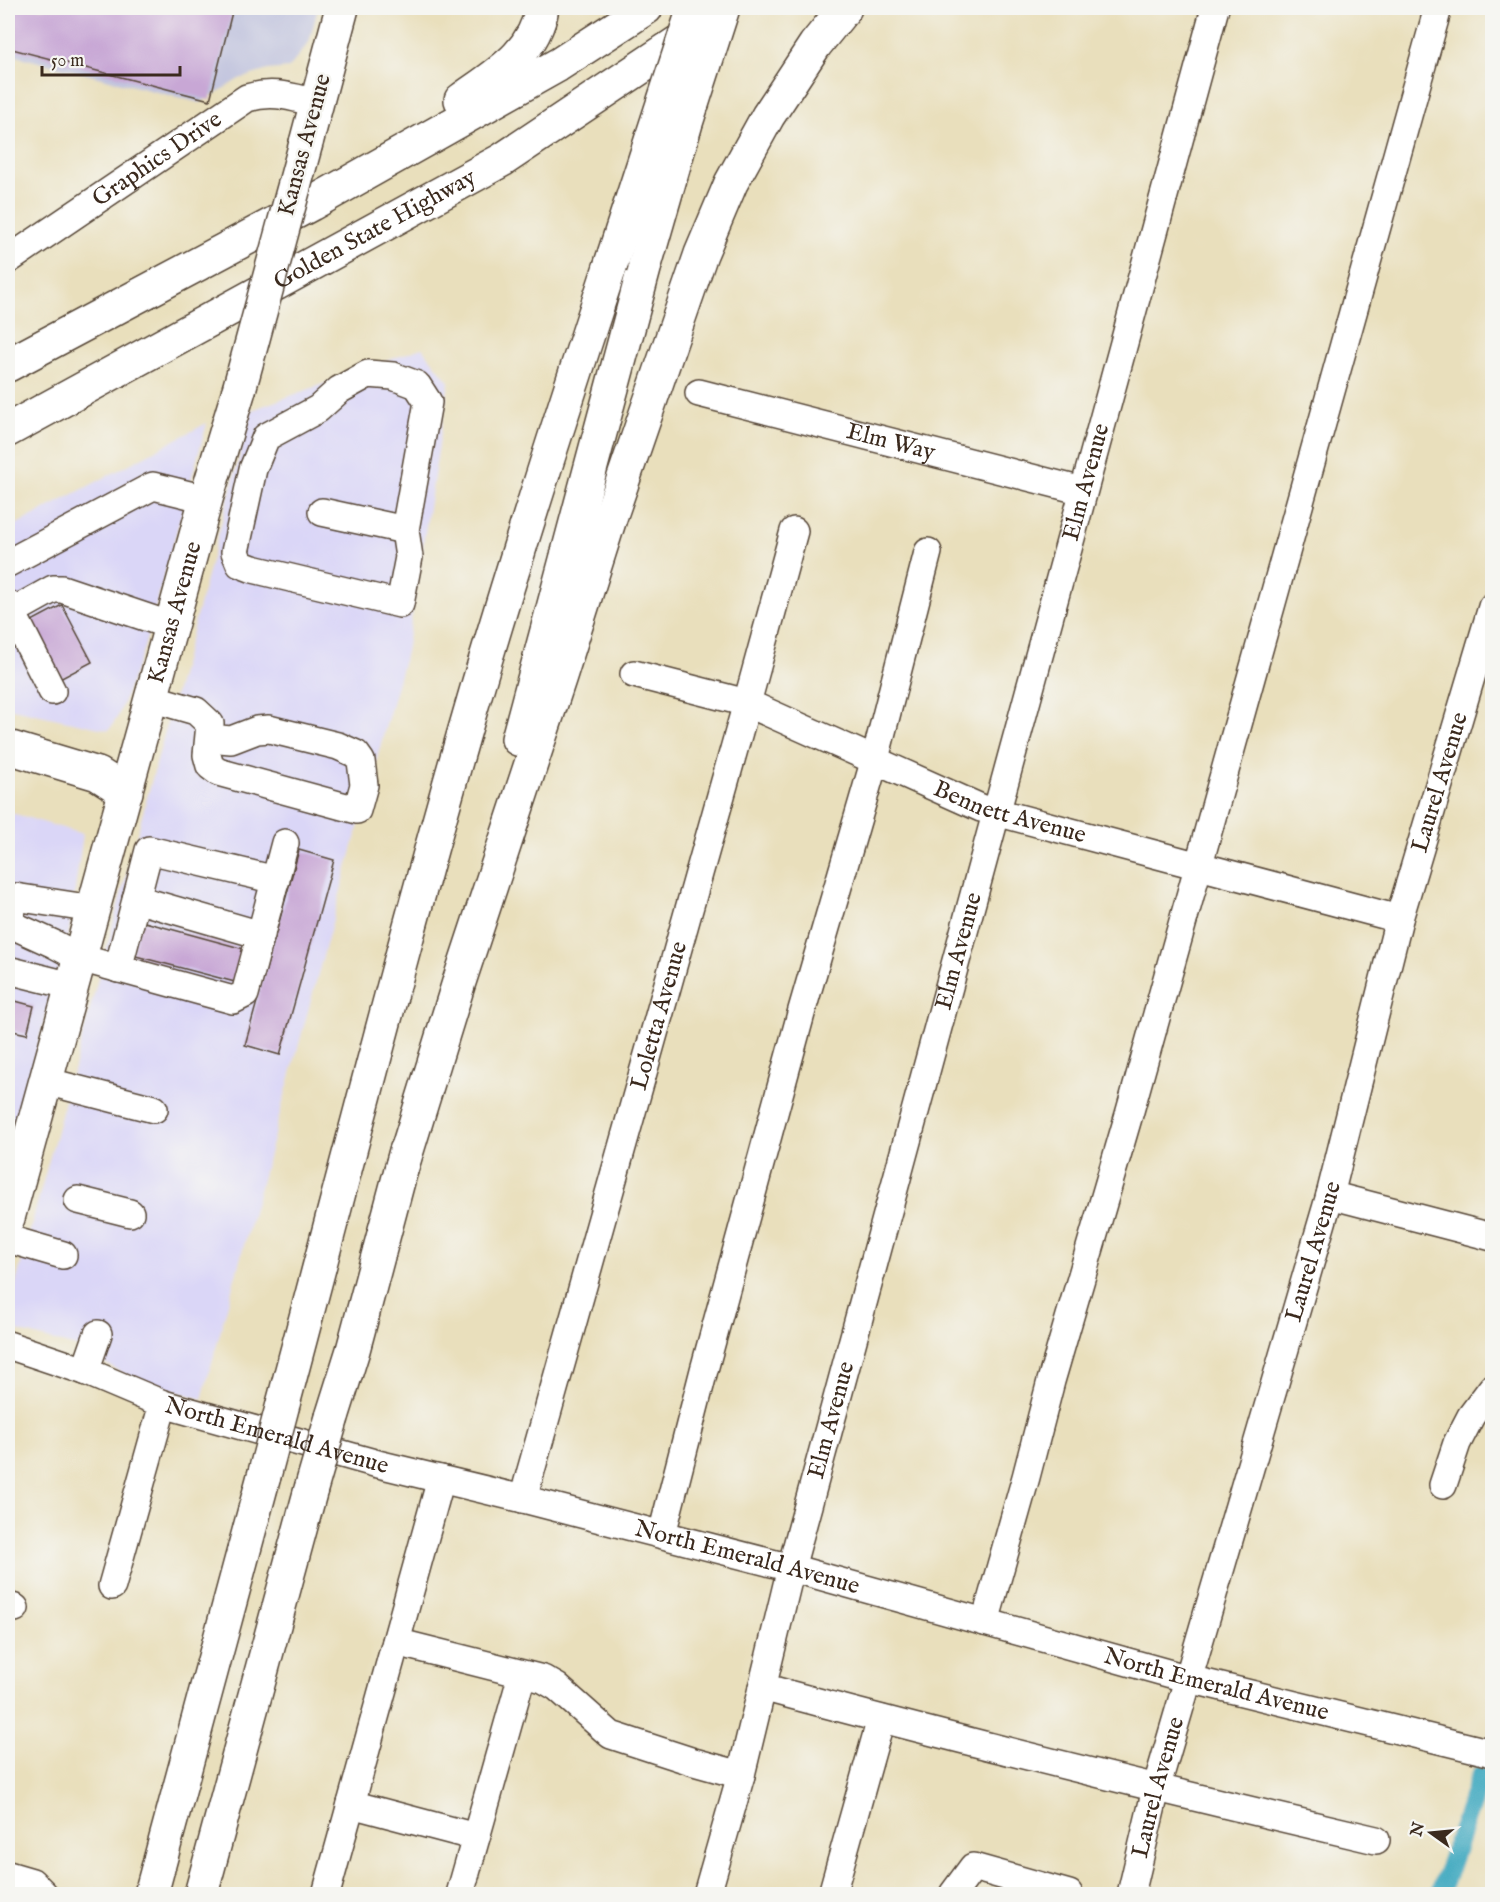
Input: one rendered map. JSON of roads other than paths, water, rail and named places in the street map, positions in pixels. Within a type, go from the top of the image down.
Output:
[{"type":"main road","name":"Kansas Avenue","points":[[8,1218],[206,499],[239,390],[342,8]]},
{"type":"main road","points":[[311,204],[489,80],[514,59],[537,30],[542,8]]},
{"type":"main road","points":[[8,365],[311,204],[558,65],[646,8]]},
{"type":"main road","points":[[151,1894],[438,825],[471,710],[538,487],[694,8]]},
{"type":"main road","points":[[201,1894],[311,1489],[353,1350],[645,265],[686,123],[723,8]]},
{"type":"main road","name":"Golden State Highway","points":[[8,430],[502,160],[731,8]]},
{"type":"main road","points":[[401,1170],[459,982],[560,676],[610,515],[700,254],[731,183],[768,116],[809,54],[845,8]]},
{"type":"main road","points":[[8,445],[95,383]]},
{"type":"main road","points":[[8,747],[98,774],[126,792]]},
{"type":"main road","points":[[8,770],[91,792],[126,792]]},
{"type":"street","name":"Elm Avenue","points":[[707,1894],[741,1775],[791,1568],[1215,8]]},
{"type":"street","points":[[985,1622],[1438,8]]},
{"type":"street","name":"Graphics Drive","points":[[8,260],[247,98],[262,93],[277,93],[316,103]]},
{"type":"street","points":[[368,375],[393,376],[417,386],[428,402],[405,530],[409,557],[400,604],[240,564],[235,552],[253,469],[266,437],[318,409],[339,390],[368,375]]},
{"type":"street","name":"Elm Way","points":[[699,393],[1083,491]]},
{"type":"street","points":[[218,461],[253,469]]},
{"type":"street","points":[[8,563],[153,486],[206,499]]},
{"type":"street","points":[[322,512],[405,530]]},
{"type":"street","name":"Loletta Avenue","points":[[523,1499],[794,531]]},
{"type":"street","points":[[662,1534],[802,1010],[875,759],[928,552]]},
{"type":"street","points":[[52,691],[9,610],[53,589],[62,589],[172,626]]},
{"type":"street","name":"Laurel Avenue","points":[[1131,1894],[1156,1789],[1330,1195],[1399,919],[1491,616]]},
{"type":"street","name":"Bennett Avenue","points":[[634,674],[747,703],[875,759],[964,802],[1399,919]]},
{"type":"street","points":[[151,698],[196,711],[210,724],[207,755],[210,766],[219,772],[357,810],[364,785],[361,761],[356,753],[269,729],[256,730],[231,740],[209,738]]},
{"type":"street","points":[[8,970],[76,972],[118,969],[234,1000],[245,994],[285,843]]},
{"type":"street","points":[[118,969],[149,850],[276,880]]},
{"type":"street","points":[[76,972],[54,944],[8,923],[15,897],[93,909]]},
{"type":"street","points":[[136,899],[261,935]]},
{"type":"street","points":[[45,1081],[154,1109]]},
{"type":"street","points":[[1330,1195],[1492,1237]]},
{"type":"street","points":[[78,1200],[130,1213]]},
{"type":"street","points":[[8,1239],[63,1255]]},
{"type":"street","points":[[85,1371],[98,1334]]},
{"type":"street","name":"North Emerald Avenue","points":[[8,1345],[85,1371],[163,1404],[378,1464],[662,1534],[1189,1679],[1492,1754]]},
{"type":"street","points":[[1443,1485],[1456,1443],[1471,1416],[1492,1388]]},
{"type":"street","points":[[112,1586],[163,1404]]},
{"type":"street","points":[[335,1893],[351,1804],[441,1479]]},
{"type":"street","points":[[396,1642],[543,1679],[557,1688],[611,1735],[741,1775]]},
{"type":"street","points":[[460,1894],[522,1675]]},
{"type":"street","points":[[762,1687],[1156,1789],[1376,1840]]},
{"type":"street","points":[[832,1894],[881,1719]]},
{"type":"street","points":[[351,1804],[476,1837]]},
{"type":"street","points":[[953,1894],[973,1868],[1070,1894]]},
{"type":"street","points":[[8,1875],[32,1882],[44,1894]]},
{"type":"waterway","points":[[1440,1894],[1480,1777]]}]
